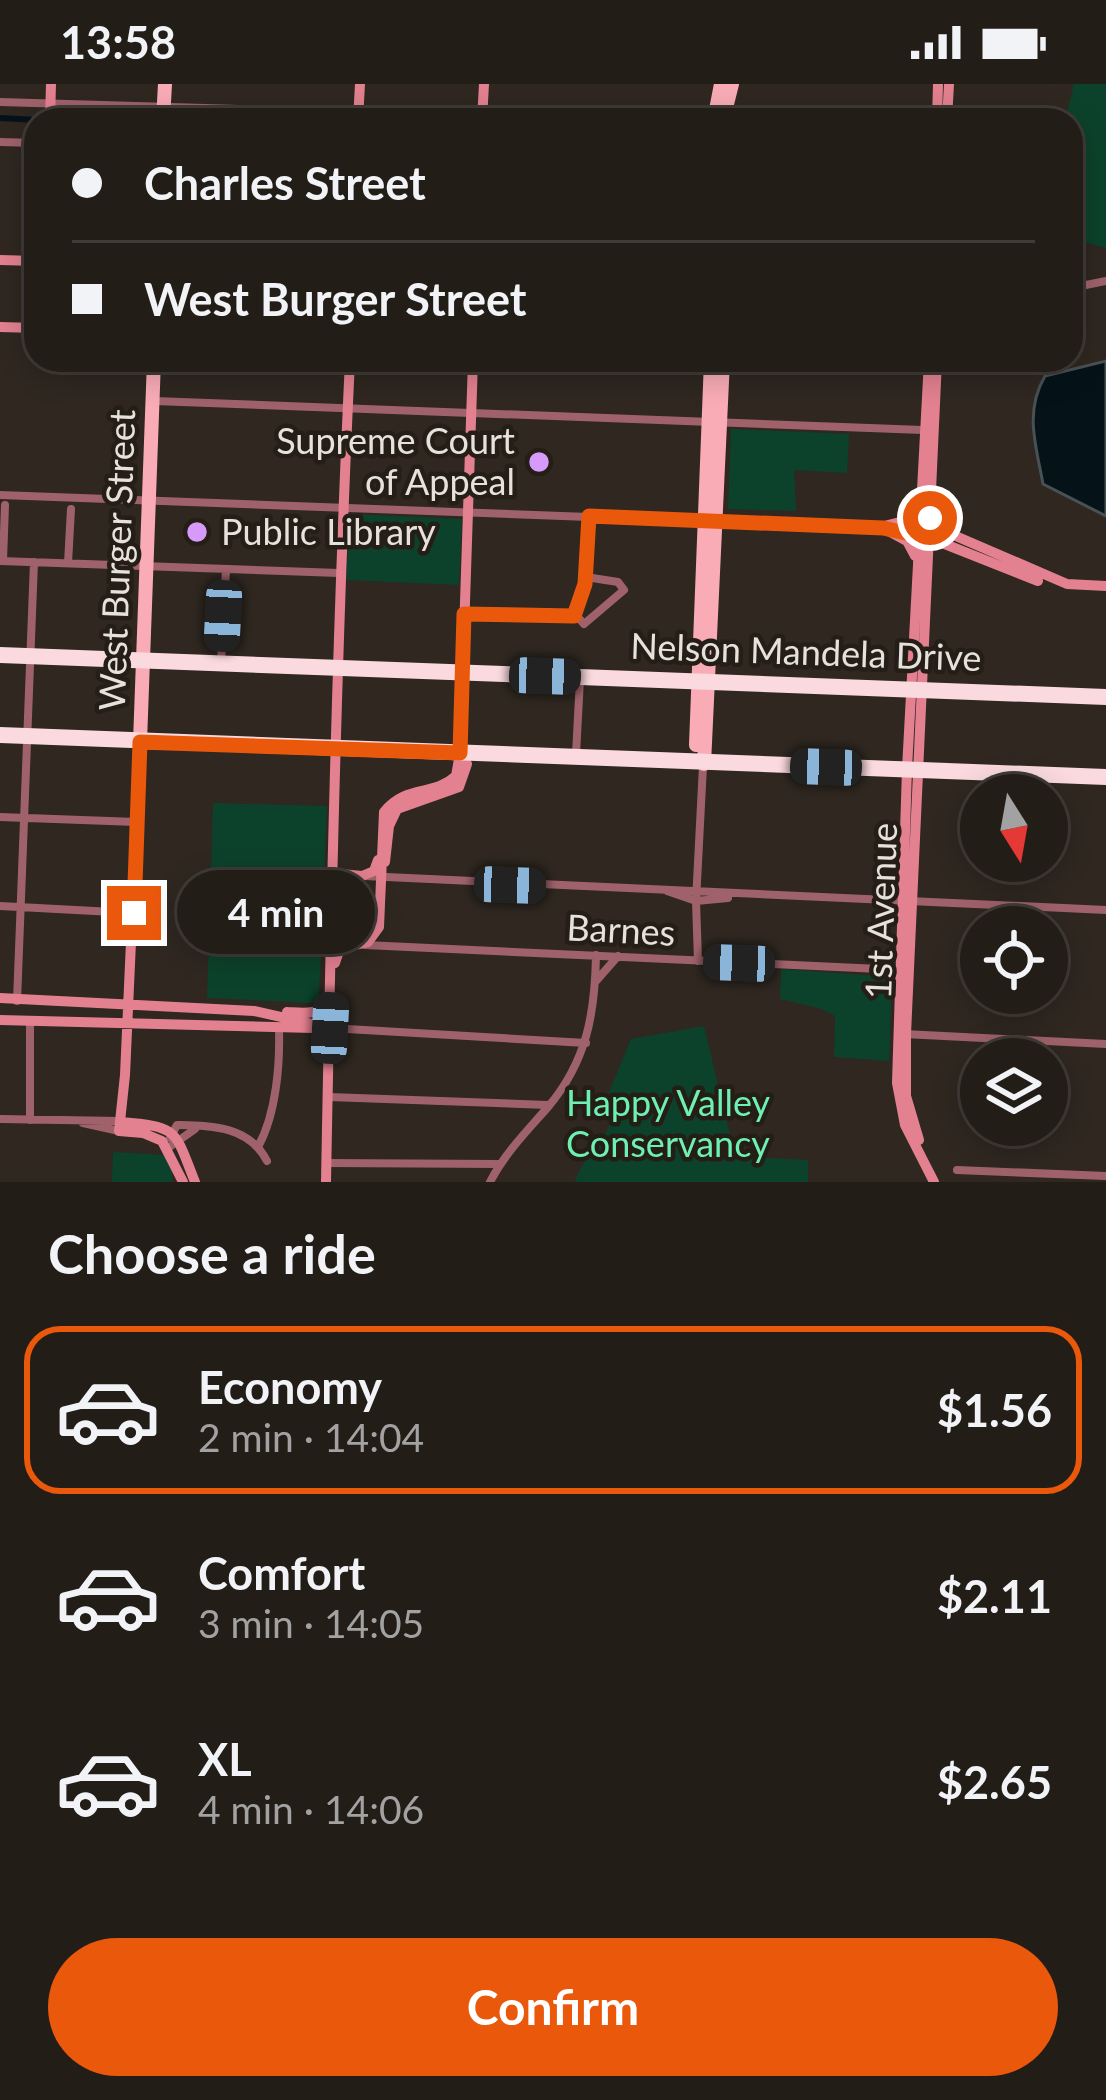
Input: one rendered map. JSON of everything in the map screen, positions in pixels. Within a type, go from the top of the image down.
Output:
[{"type":"highway","name":"Nelson Mandela Drive","points":[[0,655],[1106,697]]},
{"type":"highway","points":[[0,735],[700,767],[1106,777]]},
{"type":"main road","name":"West Burger Street","points":[[140,742],[154,372]]},
{"type":"main road","points":[[700,767],[711,372]]},
{"type":"main road","points":[[713,422],[721,372]]},
{"type":"street","points":[[0,102],[33,108]]},
{"type":"street","points":[[326,1182],[330,874],[349,372]]},
{"type":"street","points":[[382,877],[382,820],[388,806],[402,794],[452,782],[460,753],[473,372]]},
{"type":"street","name":"1st Avenue","points":[[926,499],[923,430],[931,372]]},
{"type":"street","name":"1st Avenue","points":[[932,372],[921,531],[902,1034],[905,1125],[935,1176]]},
{"type":"street","points":[[154,400],[923,430]]},
{"type":"street","points":[[0,495],[921,531],[953,539],[1056,587],[1106,589]]},
{"type":"street","points":[[879,528],[908,520],[926,499],[953,539]]},
{"type":"street","points":[[5,506],[1,561],[339,573]]},
{"type":"street","points":[[68,563],[70,508]]},
{"type":"street","points":[[574,616],[585,575],[589,516]]},
{"type":"street","points":[[879,528],[910,544],[923,562],[953,539]]},
{"type":"street","points":[[17,1001],[34,562]]},
{"type":"street","points":[[221,663],[226,568]]},
{"type":"street","points":[[464,614],[574,616],[588,623],[625,590],[618,582],[595,581],[585,575]]},
{"type":"street","points":[[576,758],[580,677]]},
{"type":"street","name":"West Burger Street","points":[[120,1126],[140,742]]},
{"type":"street","points":[[385,945],[379,927],[392,816],[405,804],[459,787],[466,764],[460,753]]},
{"type":"street","points":[[698,962],[700,767]]},
{"type":"street","points":[[0,817],[136,822]]},
{"type":"street","points":[[362,876],[376,868],[380,852]]},
{"type":"street","points":[[330,874],[1106,910]]},
{"type":"street","points":[[668,891],[696,901],[771,896]]},
{"type":"street","points":[[0,906],[134,913]]},
{"type":"street","points":[[332,980],[336,952],[374,937],[379,927]]},
{"type":"street","name":"Barnes","points":[[330,942],[905,970]]},
{"type":"street","points":[[490,1182],[550,1105],[586,1043],[596,955]]},
{"type":"street","points":[[596,982],[618,956]]},
{"type":"street","points":[[0,998],[313,1012],[326,1006],[332,994]]},
{"type":"street","points":[[254,1011],[330,1028]]},
{"type":"street","points":[[0,1020],[330,1028],[586,1043]]},
{"type":"street","points":[[30,1022],[30,1120]]},
{"type":"street","points":[[259,1146],[278,1067],[279,1030]]},
{"type":"street","points":[[902,1034],[1106,1043]]},
{"type":"street","points":[[125,1075],[130,1112],[147,1124],[172,1131]]},
{"type":"street","points":[[329,1096],[550,1105]]},
{"type":"street","points":[[0,1119],[120,1126],[151,1135],[174,1145],[195,1182]]},
{"type":"street","points":[[120,1126],[147,1124]]},
{"type":"street","points":[[172,1131],[178,1125],[234,1131],[259,1146],[267,1160]]},
{"type":"street","points":[[174,1145],[202,1126]]},
{"type":"street","points":[[172,1131],[183,1182]]},
{"type":"street","points":[[326,1162],[500,1164]]},
{"type":"street","points":[[959,1182],[959,1171],[1106,1177]]},
{"type":"green space","points":[[1074,84],[1106,84],[1106,248],[1083,240],[1083,108],[1068,108]]},
{"type":"green space","points":[[731,429],[849,434],[847,473],[794,470],[796,511],[728,509]]},
{"type":"green space","points":[[350,514],[462,519],[459,585],[346,580]]},
{"type":"green space","points":[[213,803],[327,806],[319,996],[313,1003],[207,998]]},
{"type":"green space","points":[[781,969],[892,977],[889,1061],[834,1057],[835,1016],[780,999]]},
{"type":"green space","name":"Happy Valley Conservancy","points":[[704,1026],[735,1156],[808,1160],[808,1182],[575,1182],[608,1129],[613,1106],[609,1092],[631,1039]]},
{"type":"green space","points":[[113,1152],[164,1155],[172,1166],[172,1182],[112,1182]]},
{"type":"shaded area","points":[[1106,361],[1106,516],[1043,484],[1035,442],[1033,416],[1045,376],[1083,372],[1083,367]]},
{"type":"waterway","points":[[0,118],[24,119]]},
{"type":"place","name":"Supreme Court of Appeal","points":[[539,462]]},
{"type":"place","name":"Public Library","points":[[197,532]]},
{"type":"route","points":[[134,913],[140,742],[460,753],[464,614],[574,616],[585,584],[589,516],[883,528],[929,538],[930,518]]}]
